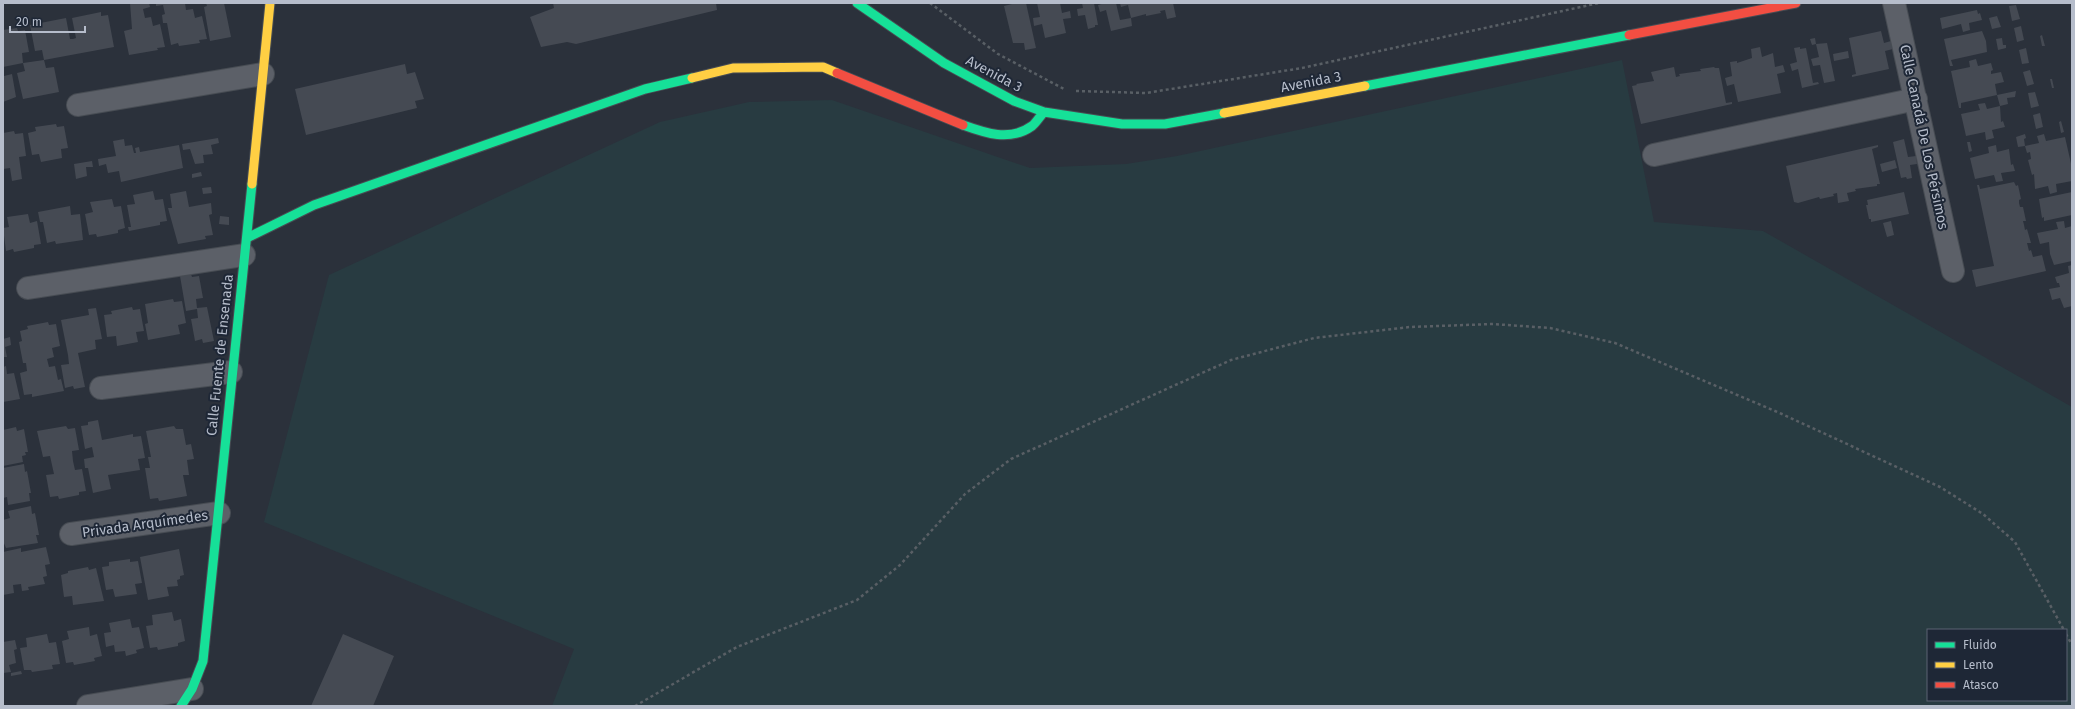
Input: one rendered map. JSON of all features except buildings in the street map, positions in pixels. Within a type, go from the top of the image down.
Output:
[{"type":"street","name":"Calle Fuente de Ensenada","points":[[186,698],[203,661],[270,3]]},
{"type":"street","name":"Avenida 3","points":[[857,3],[944,63],[1014,101],[1044,112],[1122,124],[1165,124],[1796,3]]},
{"type":"street","name":"Calle Canadá De Los Pérsimos","points":[[1894,3],[1953,271]]},
{"type":"street","points":[[28,288],[246,246],[314,205],[638,91],[733,68],[823,67],[952,121],[987,134],[1013,135],[1032,126],[1044,112]]},
{"type":"street","points":[[78,106],[263,74]]},
{"type":"street","points":[[1654,155],[1916,99]]},
{"type":"street","points":[[101,388],[232,372]]},
{"type":"street","name":"Privada Arquímedes","points":[[71,534],[219,513]]},
{"type":"street","points":[[88,706],[186,698]]},
{"type":"path","points":[[930,3],[998,54],[1066,91]]},
{"type":"path","points":[[1073,91],[1146,93],[1302,68],[1599,3]]},
{"type":"path","points":[[635,706],[737,647],[857,600],[900,564],[965,494],[1011,459],[1231,360],[1314,338],[1410,327],[1493,324],[1550,328],[1615,343],[1782,414],[1940,487],[1983,514],[2015,542],[2063,629]]},
{"type":"path","points":[[2067,636],[2072,645]]},
{"type":"shaded area","points":[[1622,60],[1654,222],[1763,231],[2072,407],[2072,706],[552,706],[574,649],[264,522],[329,275],[660,122],[749,102],[832,100],[1030,168],[1126,164],[1177,156]]},
{"type":"traffic: fast","points":[[857,3],[944,63],[1014,101],[1044,112],[1122,124],[1165,124],[1224,113]]},
{"type":"traffic: fast","points":[[1365,86],[1629,35]]},
{"type":"traffic: fast","points":[[247,238],[314,205],[645,89],[692,78]]},
{"type":"traffic: fast","points":[[963,125],[989,133],[1006,135],[1015,134],[1032,126],[1044,112]]},
{"type":"traffic: fast","points":[[181,706],[192,689],[203,661],[252,184]]},
{"type":"traffic: slow","points":[[252,184],[270,3]]},
{"type":"traffic: slow","points":[[692,78],[733,68],[823,67],[837,73]]},
{"type":"traffic: slow","points":[[1224,113],[1365,86]]},
{"type":"traffic: jam","points":[[1629,35],[1796,3]]},
{"type":"traffic: jam","points":[[837,73],[963,125]]}]
